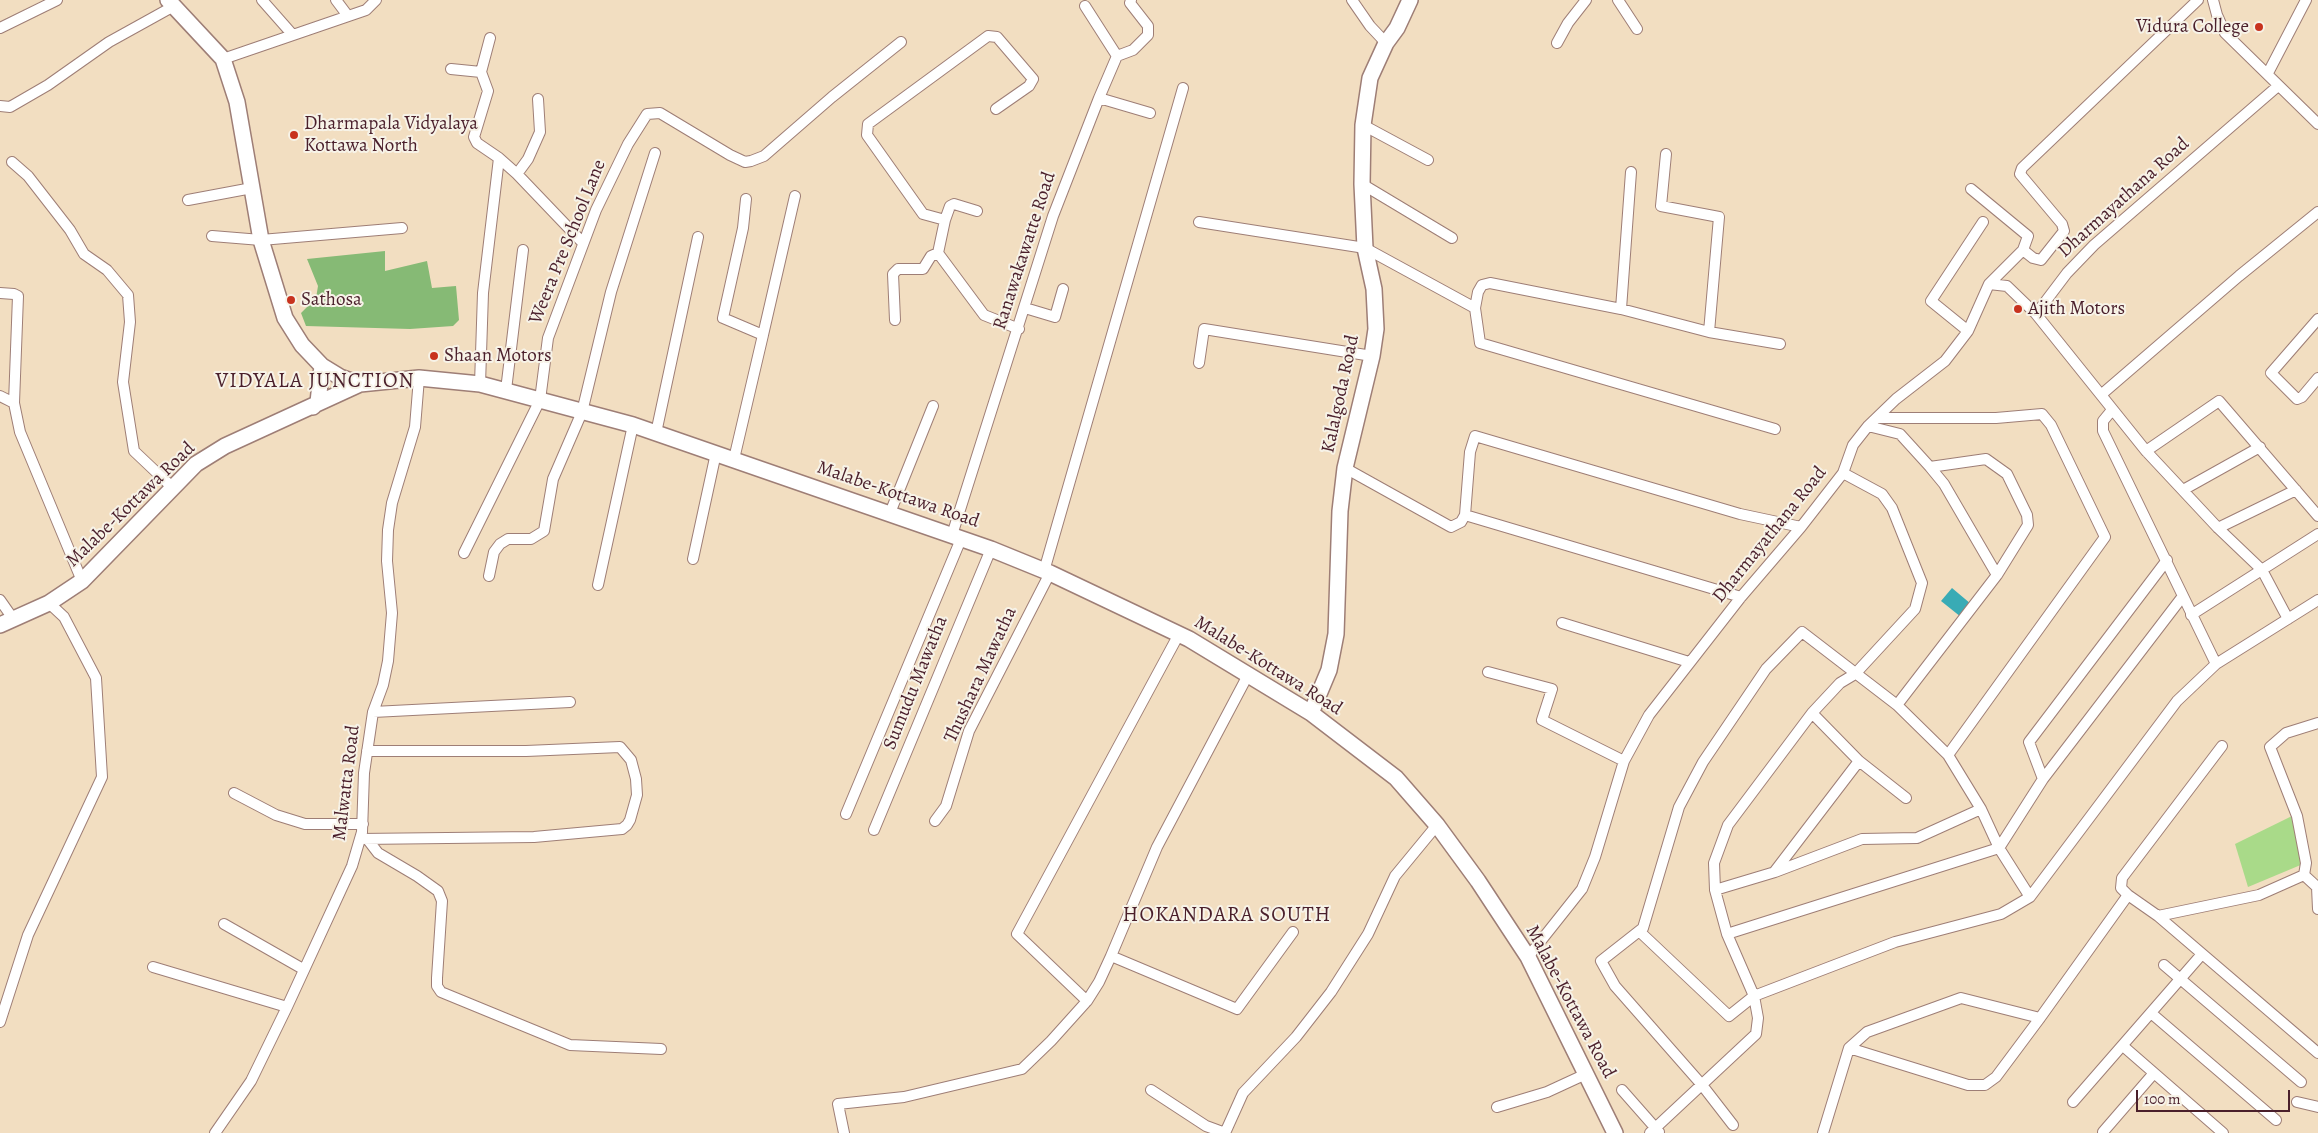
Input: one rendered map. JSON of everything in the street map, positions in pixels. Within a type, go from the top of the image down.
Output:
[{"type":"main road","name":"Kalalgoda Road","points":[[1311,713],[1329,670],[1336,634],[1340,511],[1345,468],[1372,356],[1376,329],[1374,289],[1366,248],[1362,184],[1363,126],[1370,78],[1386,43],[1397,28],[1410,0]]},
{"type":"main road","points":[[171,3],[223,59],[237,102],[262,240],[285,318],[302,345],[322,366],[340,377],[360,384]]},
{"type":"main road","points":[[313,407],[318,402],[322,366]]},
{"type":"main road","name":"Malabe-Kottawa Road","points":[[7,623],[49,603],[82,581],[196,464],[225,446],[360,384],[419,378],[480,384],[633,425],[890,513],[991,549],[1047,572],[1179,634],[1311,713],[1396,778],[1437,825],[1478,881],[1528,957],[1615,1133]]},
{"type":"street","points":[[0,28],[57,0]]},
{"type":"street","points":[[262,0],[292,34]]},
{"type":"street","points":[[336,0],[348,16]]},
{"type":"street","points":[[223,59],[366,10],[376,0]]},
{"type":"street","points":[[1085,6],[1117,56],[1133,50],[1148,35],[1148,26],[1130,3],[1131,0]]},
{"type":"street","points":[[1352,0],[1370,26],[1386,43]]},
{"type":"street","points":[[1557,43],[1568,23],[1586,0]]},
{"type":"street","points":[[1618,0],[1637,29]]},
{"type":"street","points":[[2024,250],[2033,258],[2040,260],[2064,231],[2062,224],[2020,174],[2022,168],[2198,0]]},
{"type":"street","points":[[2213,0],[2225,33],[2318,124]]},
{"type":"street","points":[[2268,73],[2306,0]]},
{"type":"street","points":[[0,106],[10,107],[48,85],[109,42],[171,3]]},
{"type":"street","points":[[945,220],[923,214],[866,135],[868,124],[988,36],[996,37],[1033,79],[1029,86],[996,109]]},
{"type":"street","points":[[490,38],[481,72],[488,91],[474,137],[477,143],[499,158],[517,174],[583,243]]},
{"type":"street","name":"Weera Pre School Lane","points":[[464,553],[540,400],[548,338],[583,243],[611,176],[628,144],[648,114],[660,113],[730,155],[745,162],[751,161],[764,156],[832,96],[901,42]]},
{"type":"street","name":"Ranawakawatte Road","points":[[846,814],[957,537],[1006,360],[1019,329],[1053,216],[1117,56]]},
{"type":"street","points":[[451,69],[481,72]]},
{"type":"street","name":"Dharmayathana Road","points":[[2036,314],[2067,273],[2094,245],[2278,86]]},
{"type":"street","name":"Thushara Mawatha","points":[[935,821],[946,806],[969,731],[1047,572],[1183,88]]},
{"type":"street","points":[[1099,98],[1150,113]]},
{"type":"street","points":[[517,174],[528,159],[540,132],[538,99]]},
{"type":"street","points":[[1363,126],[1428,160]]},
{"type":"street","points":[[489,576],[494,552],[500,544],[508,539],[531,539],[544,531],[553,479],[582,412],[611,292],[655,153]]},
{"type":"street","points":[[1666,154],[1661,206],[1719,217],[1709,332]]},
{"type":"street","points":[[480,384],[483,294],[499,158]]},
{"type":"street","points":[[12,162],[28,176],[70,230],[84,254],[107,270],[128,295],[130,322],[123,382],[134,451],[172,487]]},
{"type":"street","points":[[1621,309],[1631,172]]},
{"type":"street","points":[[1362,184],[1452,238]]},
{"type":"street","points":[[188,200],[252,188]]},
{"type":"street","points":[[1971,189],[2028,236],[2024,250],[1989,284]]},
{"type":"street","points":[[734,459],[795,196]]},
{"type":"street","points":[[746,199],[743,228],[723,318],[764,335]]},
{"type":"street","points":[[977,211],[954,204],[950,206],[938,253],[984,315],[1019,329]]},
{"type":"street","points":[[2102,394],[2239,276],[2318,212]]},
{"type":"street","points":[[1199,222],[1366,248],[1475,308]]},
{"type":"street","points":[[1968,331],[1931,302],[1982,222]]},
{"type":"street","points":[[212,236],[262,240],[402,228]]},
{"type":"street","points":[[656,433],[698,237]]},
{"type":"street","points":[[506,390],[523,250]]},
{"type":"street","points":[[895,320],[893,274],[898,269],[923,270],[931,256],[938,253]]},
{"type":"street","points":[[1774,429],[1480,343],[1475,308],[1478,292],[1482,285],[1490,282],[1621,309],[1709,332],[1780,344]]},
{"type":"street","points":[[1989,284],[2007,286],[2036,314],[2146,451],[2218,528],[2262,570],[2288,619]]},
{"type":"street","name":"Dharmayathana Road","points":[[1528,957],[1582,889],[1595,857],[1624,761],[1649,715],[1741,597],[1801,527],[1843,473],[1852,445],[1868,426],[1879,418],[1896,400],[1945,361],[1968,331],[1989,284]]},
{"type":"street","points":[[1025,308],[1055,317],[1063,289]]},
{"type":"street","points":[[0,293],[18,296],[14,403],[20,432],[82,581]]},
{"type":"street","points":[[2318,318],[2271,373],[2297,399],[2302,397],[2318,378]]},
{"type":"street","points":[[1199,363],[1204,329],[1372,356]]},
{"type":"street","name":"Malwatta Road","points":[[215,1133],[250,1081],[287,1007],[364,839],[364,773],[374,712],[383,685],[388,661],[392,602],[387,561],[388,530],[392,503],[414,427],[419,378]]},
{"type":"street","points":[[0,396],[14,403]]},
{"type":"street","points":[[2146,451],[2219,401],[2318,516]]},
{"type":"street","points":[[890,513],[932,406]]},
{"type":"street","points":[[2112,410],[2103,421],[2103,431],[2216,664]]},
{"type":"street","points":[[1879,418],[1996,418],[2042,414],[2051,425],[2105,537],[1948,755]]},
{"type":"street","points":[[598,585],[633,425]]},
{"type":"street","points":[[1868,426],[1900,434],[1930,467],[1944,484],[1997,575]]},
{"type":"street","points":[[1345,468],[1450,527],[1461,522],[1465,515],[1470,452],[1475,436],[1740,514],[1801,527]]},
{"type":"street","points":[[2183,490],[2260,447]]},
{"type":"street","points":[[693,559],[716,453]]},
{"type":"street","points":[[1897,705],[1997,575],[2028,525],[2027,515],[2007,474],[1986,460],[1930,467]]},
{"type":"street","points":[[1622,1090],[1655,1131],[1756,1034],[1758,1018],[1754,996],[1727,934],[1715,890],[1714,863],[1728,825],[1812,713],[1840,683],[1855,674],[1914,609],[1922,583],[1892,508],[1882,494],[1843,473]]},
{"type":"street","points":[[2218,528],[2296,490]]},
{"type":"street","points":[[1465,515],[1741,597]]},
{"type":"street","points":[[2191,614],[2318,534]]},
{"type":"street","name":"Sumudu Mawatha","points":[[874,830],[991,549]]},
{"type":"street","points":[[2043,779],[2029,742],[2167,560]]},
{"type":"street","points":[[1727,934],[1999,848],[2043,779],[2183,596]]},
{"type":"street","points":[[0,600],[7,623]]},
{"type":"street","points":[[1639,931],[1730,1016],[1754,996],[1895,942],[2001,914],[2030,896],[2177,701],[2216,664],[2318,600]]},
{"type":"street","points":[[0,1022],[28,936],[102,777],[96,678],[64,617],[49,603]]},
{"type":"street","points":[[1562,623],[1689,662]]},
{"type":"street","points":[[1733,1125],[1702,1086],[1615,986],[1601,961],[1643,928],[1679,807],[1703,762],[1766,670],[1802,632],[1897,705],[1948,755],[1981,809],[1999,848],[2030,896]]},
{"type":"street","points":[[1087,1001],[1017,934],[1179,634]]},
{"type":"street","points":[[1488,672],[1552,689],[1542,720],[1624,761]]},
{"type":"street","points":[[844,1133],[838,1104],[904,1097],[1022,1069],[1051,1041],[1087,1001],[1110,956],[1157,847],[1248,675]]},
{"type":"street","points":[[374,712],[570,702]]},
{"type":"street","points":[[1812,713],[1860,760],[1906,798]]},
{"type":"street","points":[[2304,875],[2306,863],[2296,816],[2270,747],[2286,733],[2318,723]]},
{"type":"street","points":[[2222,746],[2122,878],[2121,888],[2158,916],[2318,1053]]},
{"type":"street","points":[[364,839],[534,837],[622,829],[627,826],[630,820],[637,795],[636,779],[631,760],[620,747],[526,751],[367,751]]},
{"type":"street","points":[[1775,872],[1860,760]]},
{"type":"street","points":[[234,793],[276,814],[305,824],[363,824]]},
{"type":"street","points":[[1715,890],[1775,872],[1862,839],[1917,838],[1981,809]]},
{"type":"street","points":[[1151,1090],[1206,1126],[1225,1133],[1243,1093],[1296,1037],[1332,992],[1368,934],[1395,876],[1437,825]]},
{"type":"street","points":[[364,839],[378,853],[418,876],[438,891],[442,901],[436,978],[437,986],[441,992],[570,1045],[661,1049]]},
{"type":"street","points":[[2304,875],[2317,887],[2318,909]]},
{"type":"street","points":[[2158,916],[2259,896],[2304,875]]},
{"type":"street","points":[[1849,1048],[1968,1085],[1985,1085],[1996,1077],[2128,895]]},
{"type":"street","points":[[224,924],[303,969]]},
{"type":"street","points":[[1110,956],[1237,1009],[1293,932]]},
{"type":"street","points":[[2074,1102],[2202,954]]},
{"type":"street","points":[[2164,965],[2301,1082]]},
{"type":"street","points":[[153,967],[287,1007]]},
{"type":"street","points":[[1823,1133],[1849,1048],[1867,1032],[1962,998],[2040,1018]]},
{"type":"street","points":[[2151,1013],[2276,1120]]},
{"type":"street","points":[[2123,1046],[2224,1133]]},
{"type":"street","points":[[2103,1132],[2154,1073]]},
{"type":"street","points":[[1497,1107],[1548,1092],[1586,1074]]},
{"type":"street","points":[[2297,1102],[2318,1106]]},
{"type":"green space","points":[[385,251],[385,271],[427,261],[432,288],[456,286],[459,320],[453,326],[410,329],[306,326],[301,313],[316,298],[318,286],[307,259]]},
{"type":"green space","points":[[2292,816],[2303,864],[2248,887],[2235,844]]},
{"type":"water","points":[[1952,588],[1971,604],[1961,617],[1941,601]]},
{"type":"place","name":"Vidura College","points":[[2259,27]]},
{"type":"place","name":"Dharmapala Vidyalaya Kottawa North","points":[[294,135]]},
{"type":"place","name":"Sathosa","points":[[291,300]]},
{"type":"place","name":"Ajith Motors","points":[[2018,309]]},
{"type":"place","name":"Shaan Motors","points":[[434,356]]},
{"type":"district","name":"VIDYALA JUNCTION","points":[[315,382]]},
{"type":"district","name":"HOKANDARA SOUTH","points":[[1227,916]]}]
